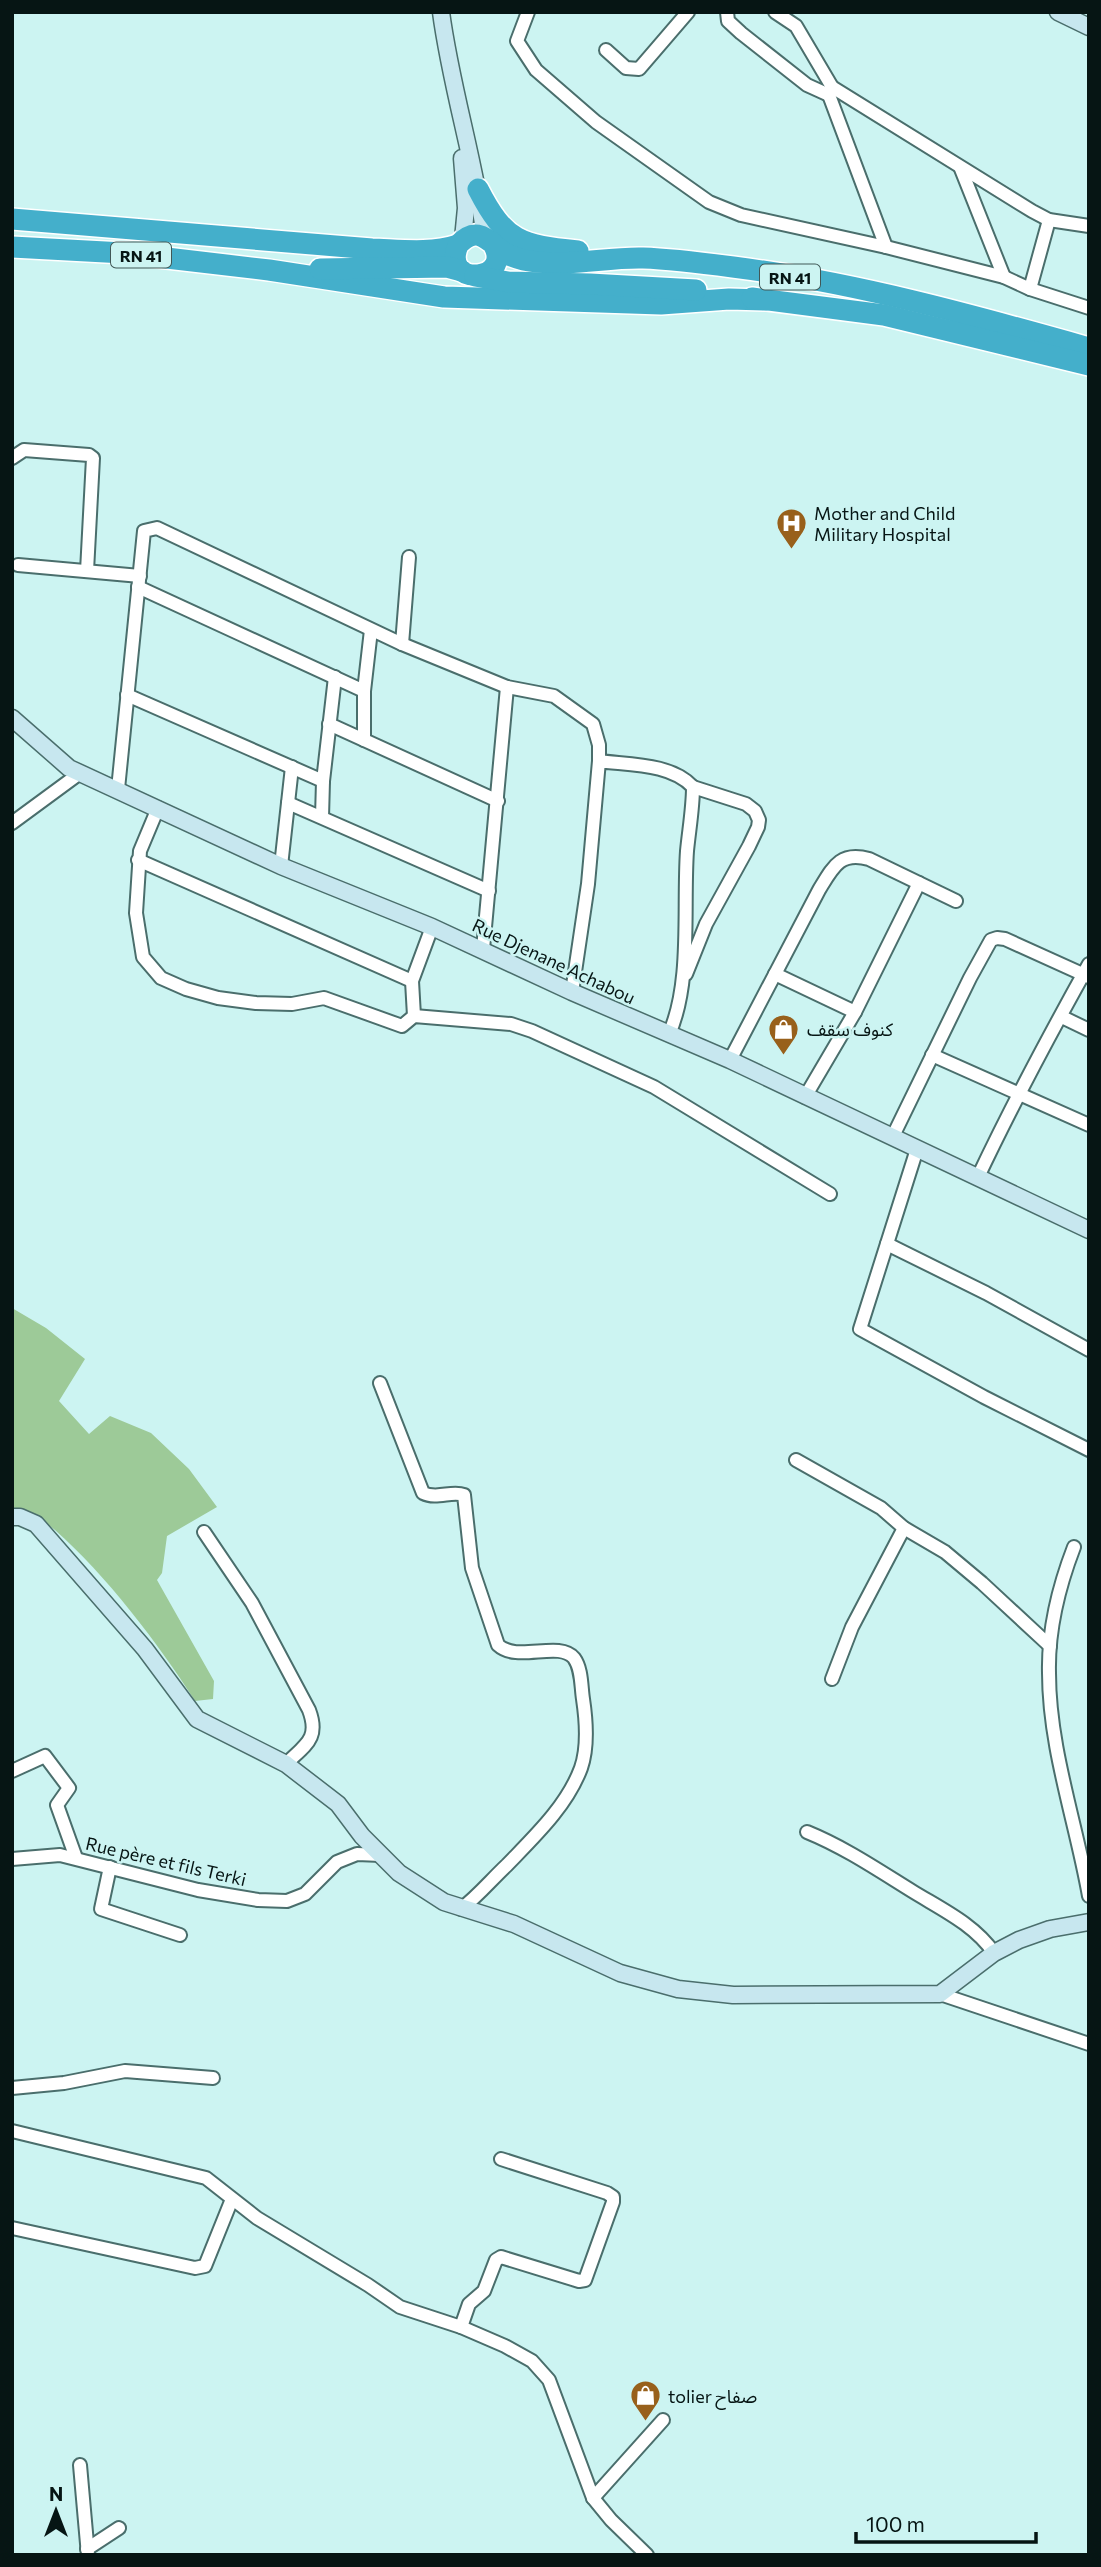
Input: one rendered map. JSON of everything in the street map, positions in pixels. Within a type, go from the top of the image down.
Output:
[{"type":"highway","points":[[478,189],[491,215],[516,239],[535,246],[643,258]]},
{"type":"highway","name":"RN 41","points":[[17,217],[414,251],[443,249],[478,235],[521,260],[570,262],[643,258],[734,267],[879,294],[1086,356]]},
{"type":"highway","points":[[461,242],[455,258],[468,274],[488,272],[496,261],[495,247],[488,239]]},
{"type":"highway","name":"RN 41","points":[[12,247],[124,253],[269,270],[447,267],[508,282],[720,292],[884,315],[1086,356]]},
{"type":"highway","points":[[269,270],[444,297],[661,304],[729,299],[766,300]]},
{"type":"main road","points":[[1058,12],[1089,27]]},
{"type":"main road","points":[[446,17],[466,194],[461,242]]},
{"type":"main road","points":[[457,100],[488,239]]},
{"type":"main road","name":"Rue Djenane Achabou","points":[[12,718],[69,768],[281,866],[432,927],[572,992],[730,1060],[1089,1230]]},
{"type":"main road","points":[[12,1517],[20,1517],[36,1524],[145,1649],[197,1719],[286,1764],[338,1804],[362,1836],[399,1873],[444,1902],[514,1924],[620,1973],[678,1989],[751,1996],[940,1994],[995,1953],[1050,1929],[1089,1922]]},
{"type":"street","points":[[527,12],[517,41],[536,70],[596,122],[709,202],[741,215],[886,247],[1003,277],[1030,289],[1089,308]]},
{"type":"street","points":[[606,50],[626,68],[639,69],[688,12]]},
{"type":"street","points":[[727,12],[728,21],[741,33],[807,85],[831,91],[1049,220],[1089,226]]},
{"type":"street","points":[[775,12],[796,26],[831,91],[886,247]]},
{"type":"street","points":[[961,169],[1003,277]]},
{"type":"street","points":[[1030,289],[1049,220]]},
{"type":"street","points":[[12,458],[24,450],[89,455],[93,458],[87,571]]},
{"type":"street","points":[[118,789],[144,531],[157,528],[402,644],[507,687],[554,696],[580,713],[596,729],[599,761],[588,884],[572,992]]},
{"type":"street","points":[[402,644],[409,557]]},
{"type":"street","points":[[18,565],[87,571],[139,582],[364,691]]},
{"type":"street","points":[[364,740],[364,691],[371,630]]},
{"type":"street","points":[[321,817],[335,677]]},
{"type":"street","points":[[483,950],[507,687]]},
{"type":"street","points":[[127,695],[323,780]]},
{"type":"street","points":[[329,724],[498,801]]},
{"type":"street","points":[[599,761],[661,769],[684,778],[693,786],[746,804],[755,811],[759,820],[749,846],[706,924],[682,984]]},
{"type":"street","points":[[281,866],[292,767]]},
{"type":"street","points":[[12,822],[80,773]]},
{"type":"street","points":[[669,1034],[677,1015],[682,984],[687,850],[693,786]]},
{"type":"street","points":[[288,803],[489,891]]},
{"type":"street","points":[[158,808],[138,860],[136,913],[143,957],[161,978],[186,989],[218,998],[256,1003],[292,1004],[324,998],[402,1026],[414,1016],[511,1024],[654,1087],[830,1194]]},
{"type":"street","points":[[730,1060],[818,890],[828,874],[843,859],[856,855],[869,859],[956,901]]},
{"type":"street","points":[[138,860],[411,981]]},
{"type":"street","points":[[805,1097],[855,1012],[919,883]]},
{"type":"street","points":[[414,1016],[411,981],[432,927]]},
{"type":"street","points":[[893,1136],[989,942],[1005,939],[1087,972],[1018,1093],[978,1177]]},
{"type":"street","points":[[775,974],[855,1012]]},
{"type":"street","points":[[1062,1017],[1089,1030]]},
{"type":"street","points":[[932,1055],[1089,1125]]},
{"type":"street","points":[[917,1149],[860,1329],[984,1398],[1089,1450]]},
{"type":"street","points":[[887,1244],[986,1293],[1089,1350]]},
{"type":"street","points":[[380,1383],[423,1493],[433,1496],[459,1493],[464,1495],[472,1568],[498,1645],[506,1651],[519,1653],[564,1651],[573,1657],[579,1668],[585,1713],[583,1759],[579,1772],[547,1825],[461,1909]]},
{"type":"street","points":[[796,1460],[881,1508],[904,1528],[946,1552],[1050,1646]]},
{"type":"street","points":[[832,1679],[852,1627],[904,1528]]},
{"type":"street","points":[[204,1532],[252,1602],[315,1725],[311,1739],[286,1764]]},
{"type":"street","points":[[1074,1547],[1062,1583],[1050,1646],[1050,1696],[1089,1896]]},
{"type":"street","points":[[12,1772],[45,1756],[69,1787],[57,1805],[76,1858]]},
{"type":"street","points":[[807,1832],[833,1844],[959,1919],[986,1941],[995,1953]]},
{"type":"street","name":"Rue père et fils Terki","points":[[12,1859],[60,1855],[198,1890],[257,1900],[287,1901],[305,1894],[338,1863],[357,1854],[381,1855]]},
{"type":"street","points":[[110,1867],[101,1909],[180,1936]]},
{"type":"street","points":[[940,1994],[1089,2045]]},
{"type":"street","points":[[12,2088],[64,2083],[125,2071],[213,2078]]},
{"type":"street","points":[[12,2131],[206,2178],[257,2218],[400,2308],[461,2327],[523,2354],[543,2371],[553,2389],[593,2498],[646,2555]]},
{"type":"street","points":[[461,2327],[469,2304],[484,2291],[496,2260],[501,2257],[579,2281],[585,2280],[613,2202],[613,2197],[607,2193],[501,2159]]},
{"type":"street","points":[[12,2228],[195,2268],[205,2266],[232,2199]]},
{"type":"street","points":[[593,2498],[663,2420]]},
{"type":"street","points":[[80,2465],[88,2552]]},
{"type":"street","points":[[88,2552],[119,2528]]},
{"type":"green space","points":[[12,1308],[46,1328],[85,1359],[59,1401],[89,1434],[110,1416],[151,1433],[189,1469],[217,1507],[167,1536],[162,1573],[157,1580],[214,1681],[213,1699],[195,1701],[148,1633],[93,1568],[50,1526],[12,1507]]},
{"type":"place","name":"Mother and Child Military Hospital","points":[[791,550]]},
{"type":"place","name":"كنوف سقف","points":[[784,1056]]},
{"type":"place","name":"tolier صفاح","points":[[645,2423]]}]
